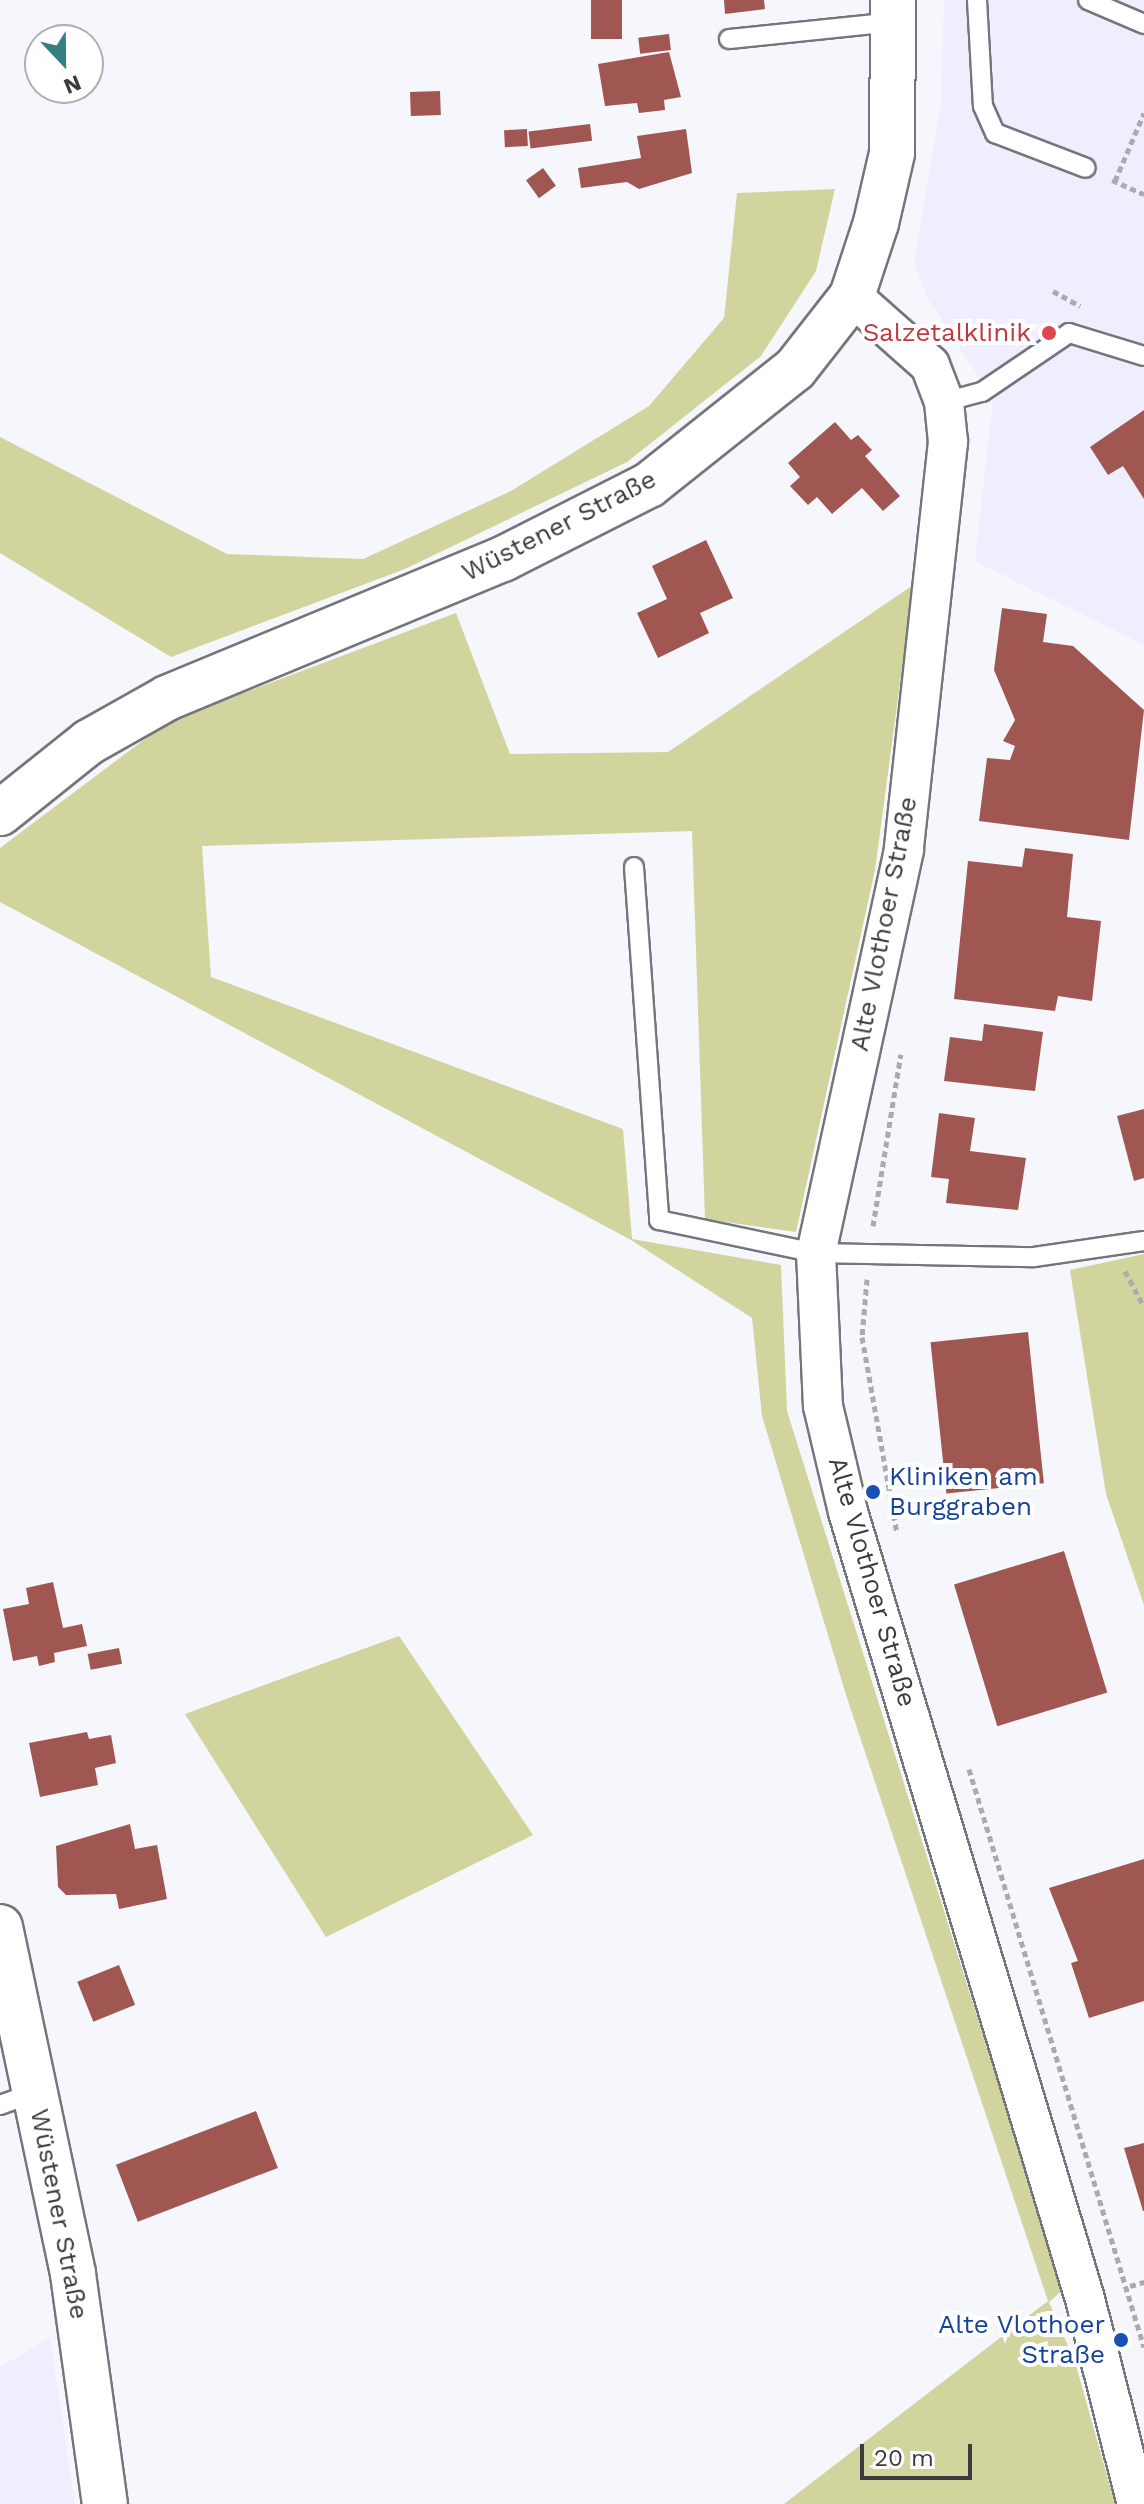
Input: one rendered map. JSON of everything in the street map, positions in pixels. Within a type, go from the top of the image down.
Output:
[{"type":"main road","name":"Wüstener Straße","points":[[0,813],[89,742],[167,698],[503,559],[649,485],[795,369],[852,296],[892,153],[894,11]]},
{"type":"main road","name":"Wüstener Straße","points":[[0,1927],[17,2098],[73,2274],[105,2504]]},
{"type":"street","name":"Alte Vlothoer Straße","points":[[852,296],[930,365],[944,402],[948,442],[904,850],[816,1253],[823,1406],[848,1512],[1085,2299],[1137,2504]]},
{"type":"lane","points":[[977,0],[983,106],[995,133],[1086,168]]},
{"type":"lane","points":[[1088,0],[1144,24]]},
{"type":"lane","points":[[729,39],[894,11]]},
{"type":"lane","points":[[944,402],[982,392],[1069,333],[1144,356]]},
{"type":"lane","points":[[634,867],[659,1220],[816,1253],[1034,1257],[1117,1248],[1144,1241]]},
{"type":"path","points":[[1115,181],[1144,113]]},
{"type":"path","points":[[1086,168],[1144,194]]},
{"type":"path","points":[[899,1541],[862,1337],[869,1254],[904,1039]]},
{"type":"path","points":[[1117,1248],[1144,1306]]},
{"type":"path","points":[[967,1764],[1130,2286],[1144,2347]]},
{"type":"path","points":[[1130,2286],[1144,2282]]},
{"type":"shaded area","name":"Salzetalklinik","points":[[944,0],[1144,0],[1144,645],[975,561],[993,399],[928,299],[914,263],[941,105]]},
{"type":"shaded area","points":[[50,2338],[75,2504],[0,2504],[0,2367]]},
{"type":"green space","points":[[835,189],[816,271],[761,356],[627,462],[405,569],[171,657],[0,553],[0,437],[227,554],[363,559],[511,491],[649,406],[724,318],[737,193]]},
{"type":"green space","points":[[913,585],[875,870],[796,1232],[705,1219],[692,831],[202,846],[211,977],[623,1129],[632,1239],[781,1265],[787,1411],[1063,2290],[1049,2302],[1075,2362],[1115,2504],[784,2504],[1048,2301],[847,1698],[762,1416],[752,1318],[631,1240],[0,902],[0,848],[169,721],[456,613],[510,754],[668,752]]},
{"type":"green space","points":[[1144,1254],[1144,1605],[1106,1494],[1070,1270]]},
{"type":"green space","points":[[399,1636],[533,1835],[326,1937],[185,1714]]},
{"type":"building","points":[[591,0],[622,0],[622,39],[591,39]]},
{"type":"building","points":[[724,0],[764,0],[765,9],[725,14]]},
{"type":"building","points":[[669,34],[671,50],[640,54],[638,38]]},
{"type":"building","points":[[669,52],[681,97],[664,100],[665,110],[639,113],[637,103],[605,106],[598,64]]},
{"type":"building","points":[[440,91],[441,115],[411,116],[410,92]]},
{"type":"building","points":[[590,124],[592,141],[531,148],[528,132]]},
{"type":"building","points":[[527,129],[528,146],[505,147],[504,130]]},
{"type":"building","points":[[686,129],[692,173],[639,189],[627,182],[581,188],[578,168],[641,158],[637,136]]},
{"type":"building","points":[[543,168],[556,186],[539,198],[526,180]]},
{"type":"building","points":[[1144,410],[1144,499],[1123,466],[1108,475],[1090,447]]},
{"type":"building","points":[[835,422],[851,440],[858,435],[872,450],[865,456],[900,496],[883,511],[862,488],[832,514],[817,497],[808,505],[790,486],[800,477],[788,463]]},
{"type":"building","points":[[706,540],[733,598],[700,613],[709,633],[658,658],[637,613],[667,599],[652,566]]},
{"type":"building","points":[[1002,608],[1047,614],[1043,642],[1073,646],[1144,710],[1129,840],[979,821],[987,758],[1010,760],[1015,746],[1003,741],[1015,720],[994,670]]},
{"type":"building","points":[[1025,848],[1073,854],[1067,917],[1101,921],[1092,1001],[1058,996],[1055,1011],[954,999],[968,861],[1022,867]]},
{"type":"building","points":[[984,1024],[1043,1032],[1035,1091],[944,1081],[950,1037],[982,1041]]},
{"type":"building","points":[[1144,1109],[1144,1178],[1134,1181],[1117,1116]]},
{"type":"building","points":[[939,1113],[975,1118],[970,1151],[1026,1158],[1018,1210],[946,1203],[949,1179],[931,1177]]},
{"type":"building","points":[[1028,1332],[1044,1483],[946,1493],[931,1342]]},
{"type":"building","points":[[1064,1551],[1107,1693],[997,1726],[954,1585]]},
{"type":"building","points":[[53,1582],[63,1628],[82,1624],[87,1646],[54,1653],[55,1662],[39,1666],[37,1656],[13,1661],[3,1609],[29,1604],[26,1588]]},
{"type":"building","points":[[119,1648],[122,1664],[91,1670],[88,1654]]},
{"type":"building","points":[[87,1732],[89,1739],[111,1735],[116,1763],[95,1768],[98,1785],[40,1797],[29,1743]]},
{"type":"building","points":[[130,1824],[135,1849],[157,1845],[167,1899],[119,1909],[116,1894],[66,1895],[58,1887],[56,1846]]},
{"type":"building","points":[[1144,1859],[1144,2001],[1089,2018],[1071,1963],[1078,1961],[1049,1888]]},
{"type":"building","points":[[119,1965],[135,2005],[93,2022],[77,1982]]},
{"type":"building","points":[[256,2111],[278,2168],[138,2222],[116,2165]]},
{"type":"building","points":[[1144,2143],[1144,2211],[1143,2211],[1124,2148]]},
{"type":"place","name":"Salzetalklinik","points":[[1049,333]]},
{"type":"place","name":"Kliniken am Burggraben","points":[[873,1492]]},
{"type":"place","name":"Alte Vlothoer Straße","points":[[1121,2340]]}]
